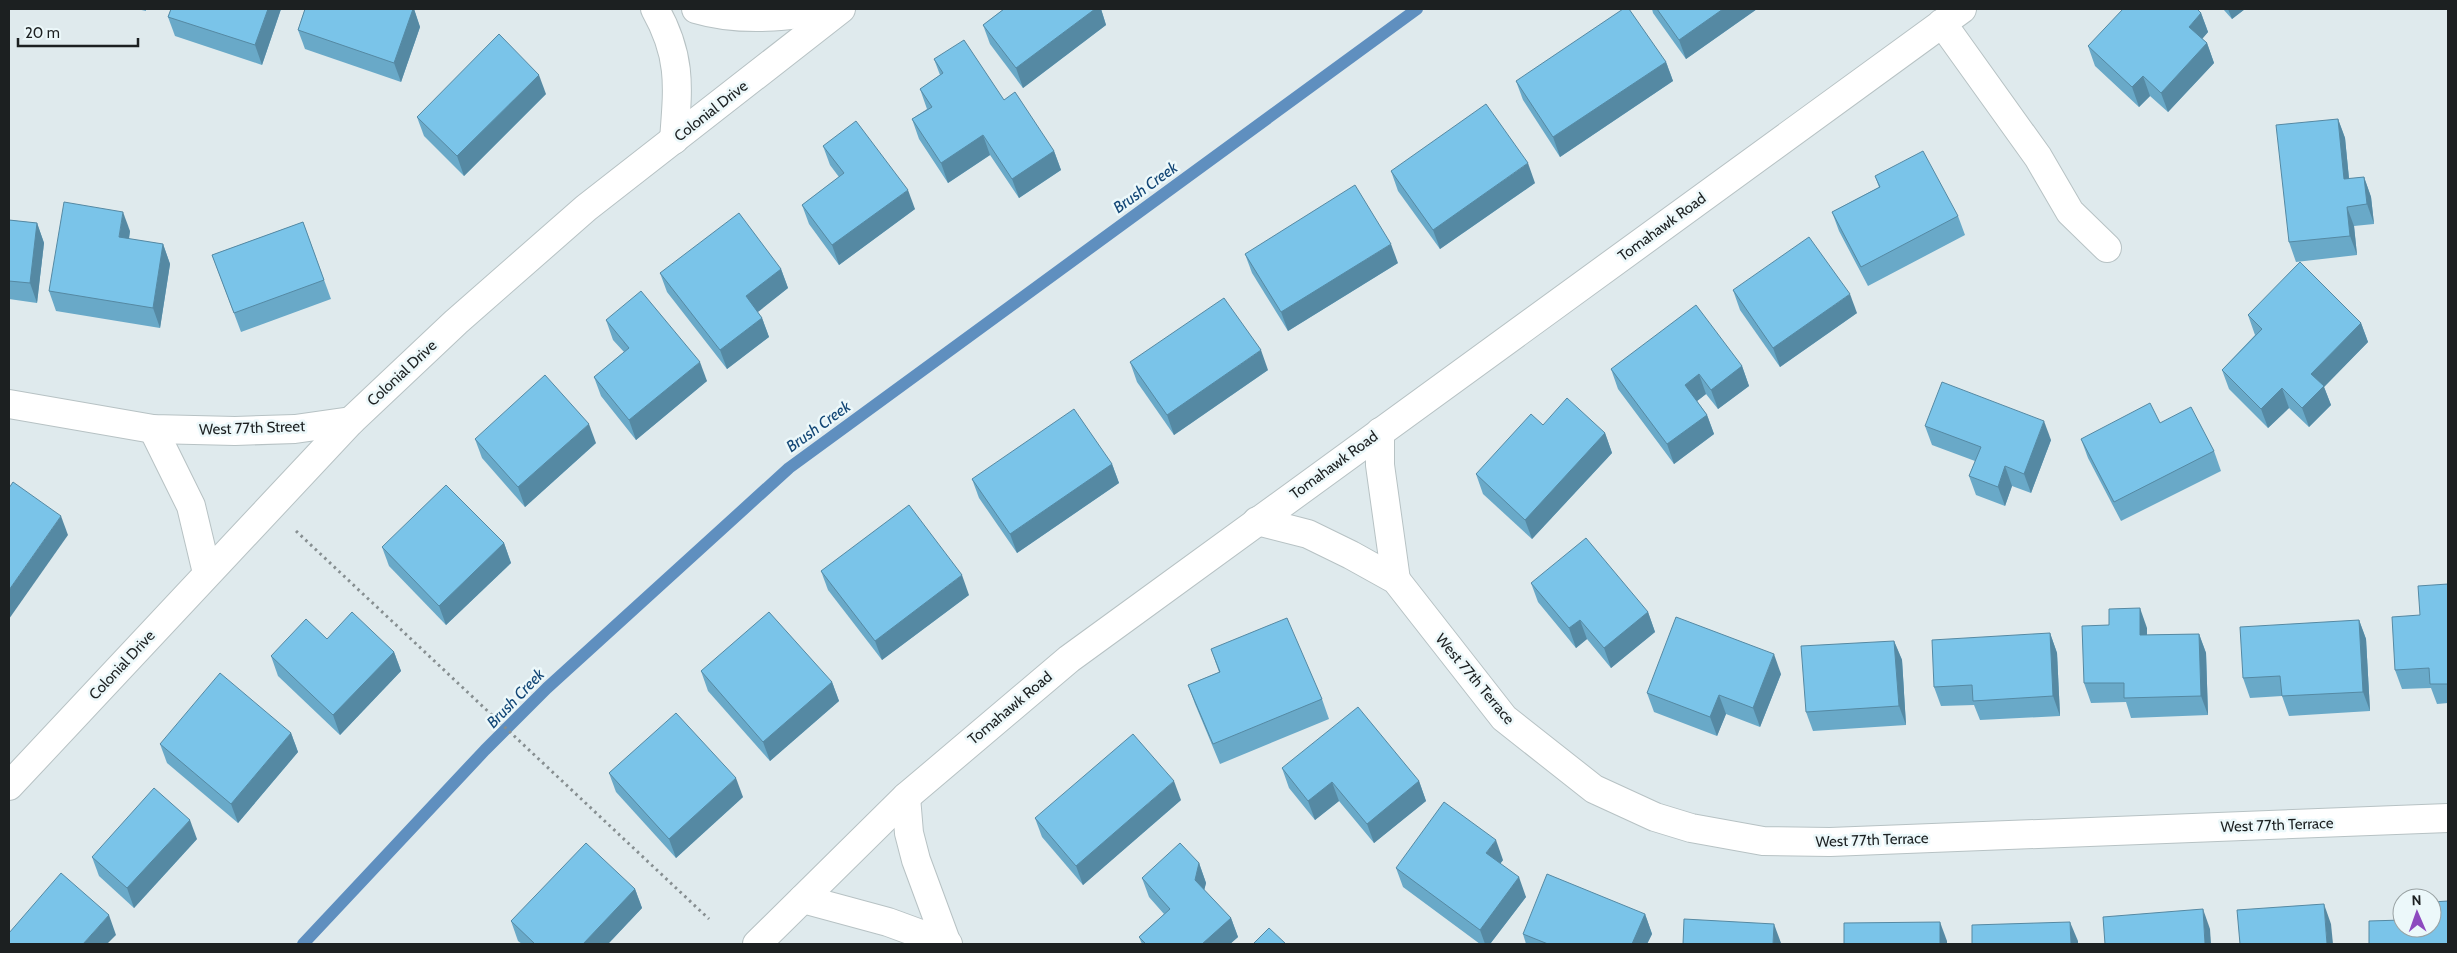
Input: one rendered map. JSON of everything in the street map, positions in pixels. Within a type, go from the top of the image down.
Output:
[{"type":"street","points":[[655,9],[671,43],[679,81],[674,140]]},
{"type":"street","points":[[696,9],[743,17],[780,18],[840,9]]},
{"type":"street","name":"Colonial Drive","points":[[9,786],[351,421],[456,322],[586,208],[840,9]]},
{"type":"street","name":"Tomahawk Road","points":[[757,944],[906,797],[1069,659],[1952,16],[2070,212],[2107,248]]},
{"type":"street","name":"West 77th Street","points":[[9,404],[153,429],[235,431],[295,429],[351,421]]},
{"type":"street","points":[[153,429],[191,506],[207,573]]},
{"type":"street","points":[[1380,432],[1380,465],[1396,580]]},
{"type":"street","name":"West 77th Terrace","points":[[1257,521],[1308,534],[1396,580],[1504,718],[1594,789],[1655,817],[1691,828],[1763,841],[1830,842],[2448,818]]},
{"type":"street","points":[[906,797],[909,833],[916,860],[947,944]]},
{"type":"street","points":[[803,899],[888,922],[947,944]]},
{"type":"path","points":[[295,529],[532,754],[710,919]]},
{"type":"building","points":[[171,9],[268,9],[255,45],[168,17]]},
{"type":"building","points":[[305,9],[413,9],[394,63],[298,30]]},
{"type":"building","points":[[1004,9],[1095,9],[1016,68],[983,25]]},
{"type":"building","points":[[1623,9],[1629,9],[1666,62],[1553,137],[1516,81]]},
{"type":"building","points":[[1657,9],[1723,9],[1679,40]]},
{"type":"building","points":[[2123,9],[2197,9],[2201,13],[2189,27],[2207,43],[2161,93],[2143,76],[2132,87],[2088,46]]},
{"type":"building","points":[[499,34],[539,75],[457,156],[417,117]]},
{"type":"building","points":[[964,40],[1004,100],[1015,92],[1054,151],[1012,179],[983,135],[941,163],[912,119],[932,107],[920,89],[943,73],[934,59]]},
{"type":"building","points":[[1486,104],[1528,163],[1433,230],[1391,171]]},
{"type":"building","points":[[2338,119],[2344,179],[2364,177],[2367,204],[2347,207],[2350,236],[2289,242],[2276,125]]},
{"type":"building","points":[[856,121],[908,190],[832,245],[802,205],[844,173],[823,146]]},
{"type":"building","points":[[1923,151],[1958,216],[1861,267],[1832,212],[1880,187],[1875,176]]},
{"type":"building","points":[[1355,185],[1391,244],[1281,312],[1245,254]]},
{"type":"building","points":[[64,202],[123,212],[119,237],[163,244],[153,308],[49,291]]},
{"type":"building","points":[[739,213],[781,269],[746,296],[762,318],[720,350],[660,273]]},
{"type":"building","points":[[9,220],[37,223],[30,283],[9,281]]},
{"type":"building","points":[[303,222],[324,280],[234,313],[212,255]]},
{"type":"building","points":[[1809,237],[1850,294],[1773,348],[1733,290]]},
{"type":"building","points":[[2300,262],[2361,323],[2311,374],[2324,386],[2302,408],[2282,388],[2261,409],[2222,370],[2262,329],[2248,315]]},
{"type":"building","points":[[641,291],[700,362],[629,420],[594,377],[629,348],[606,320]]},
{"type":"building","points":[[1224,298],[1261,350],[1167,415],[1130,362]]},
{"type":"building","points":[[1696,305],[1742,366],[1711,390],[1699,374],[1685,385],[1707,415],[1667,444],[1611,369]]},
{"type":"building","points":[[545,375],[589,424],[518,487],[475,439]]},
{"type":"building","points":[[1942,382],[2044,421],[2024,474],[2005,466],[1998,487],[1969,476],[1981,447],[1925,426]]},
{"type":"building","points":[[1567,398],[1605,433],[1525,520],[1476,474],[1531,414],[1543,425]]},
{"type":"building","points":[[2150,403],[2160,423],[2191,407],[2214,451],[2114,502],[2081,439]]},
{"type":"building","points":[[1074,409],[1112,464],[1010,534],[972,479]]},
{"type":"building","points":[[13,482],[61,516],[9,590],[9,488]]},
{"type":"building","points":[[446,485],[504,543],[439,606],[382,547]]},
{"type":"building","points":[[909,505],[962,575],[875,641],[821,571]]},
{"type":"building","points":[[1586,538],[1648,612],[1604,648],[1580,620],[1569,628],[1531,583]]},
{"type":"building","points":[[2448,584],[2448,684],[2430,684],[2429,668],[2395,670],[2392,617],[2420,615],[2418,586]]},
{"type":"building","points":[[2140,608],[2140,635],[2199,634],[2201,696],[2124,698],[2124,683],[2084,683],[2082,626],[2109,625],[2109,609]]},
{"type":"building","points":[[352,612],[394,652],[333,715],[271,656],[306,619],[327,639]]},
{"type":"building","points":[[769,612],[832,682],[763,742],[701,671]]},
{"type":"building","points":[[1676,617],[1774,654],[1753,708],[1719,695],[1710,717],[1647,693]]},
{"type":"building","points":[[1287,618],[1322,699],[1213,744],[1188,685],[1220,672],[1211,649]]},
{"type":"building","points":[[2359,620],[2363,692],[2282,696],[2280,676],[2243,678],[2240,627]]},
{"type":"building","points":[[2050,633],[2053,696],[1973,701],[1972,685],[1934,687],[1932,640]]},
{"type":"building","points":[[1894,641],[1899,706],[1806,712],[1801,646]]},
{"type":"building","points":[[220,673],[291,733],[231,804],[160,744]]},
{"type":"building","points":[[1358,707],[1419,781],[1367,824],[1332,782],[1308,801],[1282,768]]},
{"type":"building","points":[[676,713],[736,778],[669,839],[609,773]]},
{"type":"building","points":[[1133,734],[1174,781],[1076,866],[1035,818]]},
{"type":"building","points":[[154,788],[190,820],[127,888],[92,857]]},
{"type":"building","points":[[1444,802],[1496,840],[1486,853],[1519,877],[1480,930],[1396,868]]},
{"type":"building","points":[[586,843],[635,889],[583,944],[535,944],[511,921]]},
{"type":"building","points":[[1180,843],[1199,863],[1195,880],[1231,918],[1202,944],[1146,944],[1139,937],[1170,909],[1142,878]]},
{"type":"building","points":[[61,873],[109,915],[83,944],[9,944],[9,933]]},
{"type":"building","points":[[1547,874],[1645,914],[1632,944],[1548,944],[1523,934]]},
{"type":"building","points":[[2442,901],[2448,901],[2448,944],[2369,944],[2369,921],[2392,920],[2392,938],[2442,938]]},
{"type":"building","points":[[2324,904],[2327,944],[2240,944],[2237,910]]},
{"type":"building","points":[[2203,909],[2205,944],[2105,944],[2103,917]]},
{"type":"building","points":[[1684,919],[1774,924],[1773,944],[1683,944]]},
{"type":"building","points":[[1940,922],[1940,944],[1844,944],[1844,923]]},
{"type":"building","points":[[2070,922],[2071,944],[1972,944],[1972,925]]},
{"type":"building","points":[[1269,928],[1286,944],[1253,944]]},
{"type":"waterway","name":"Brush Creek","points":[[303,944],[485,750],[547,688],[789,468],[1417,9]]}]
